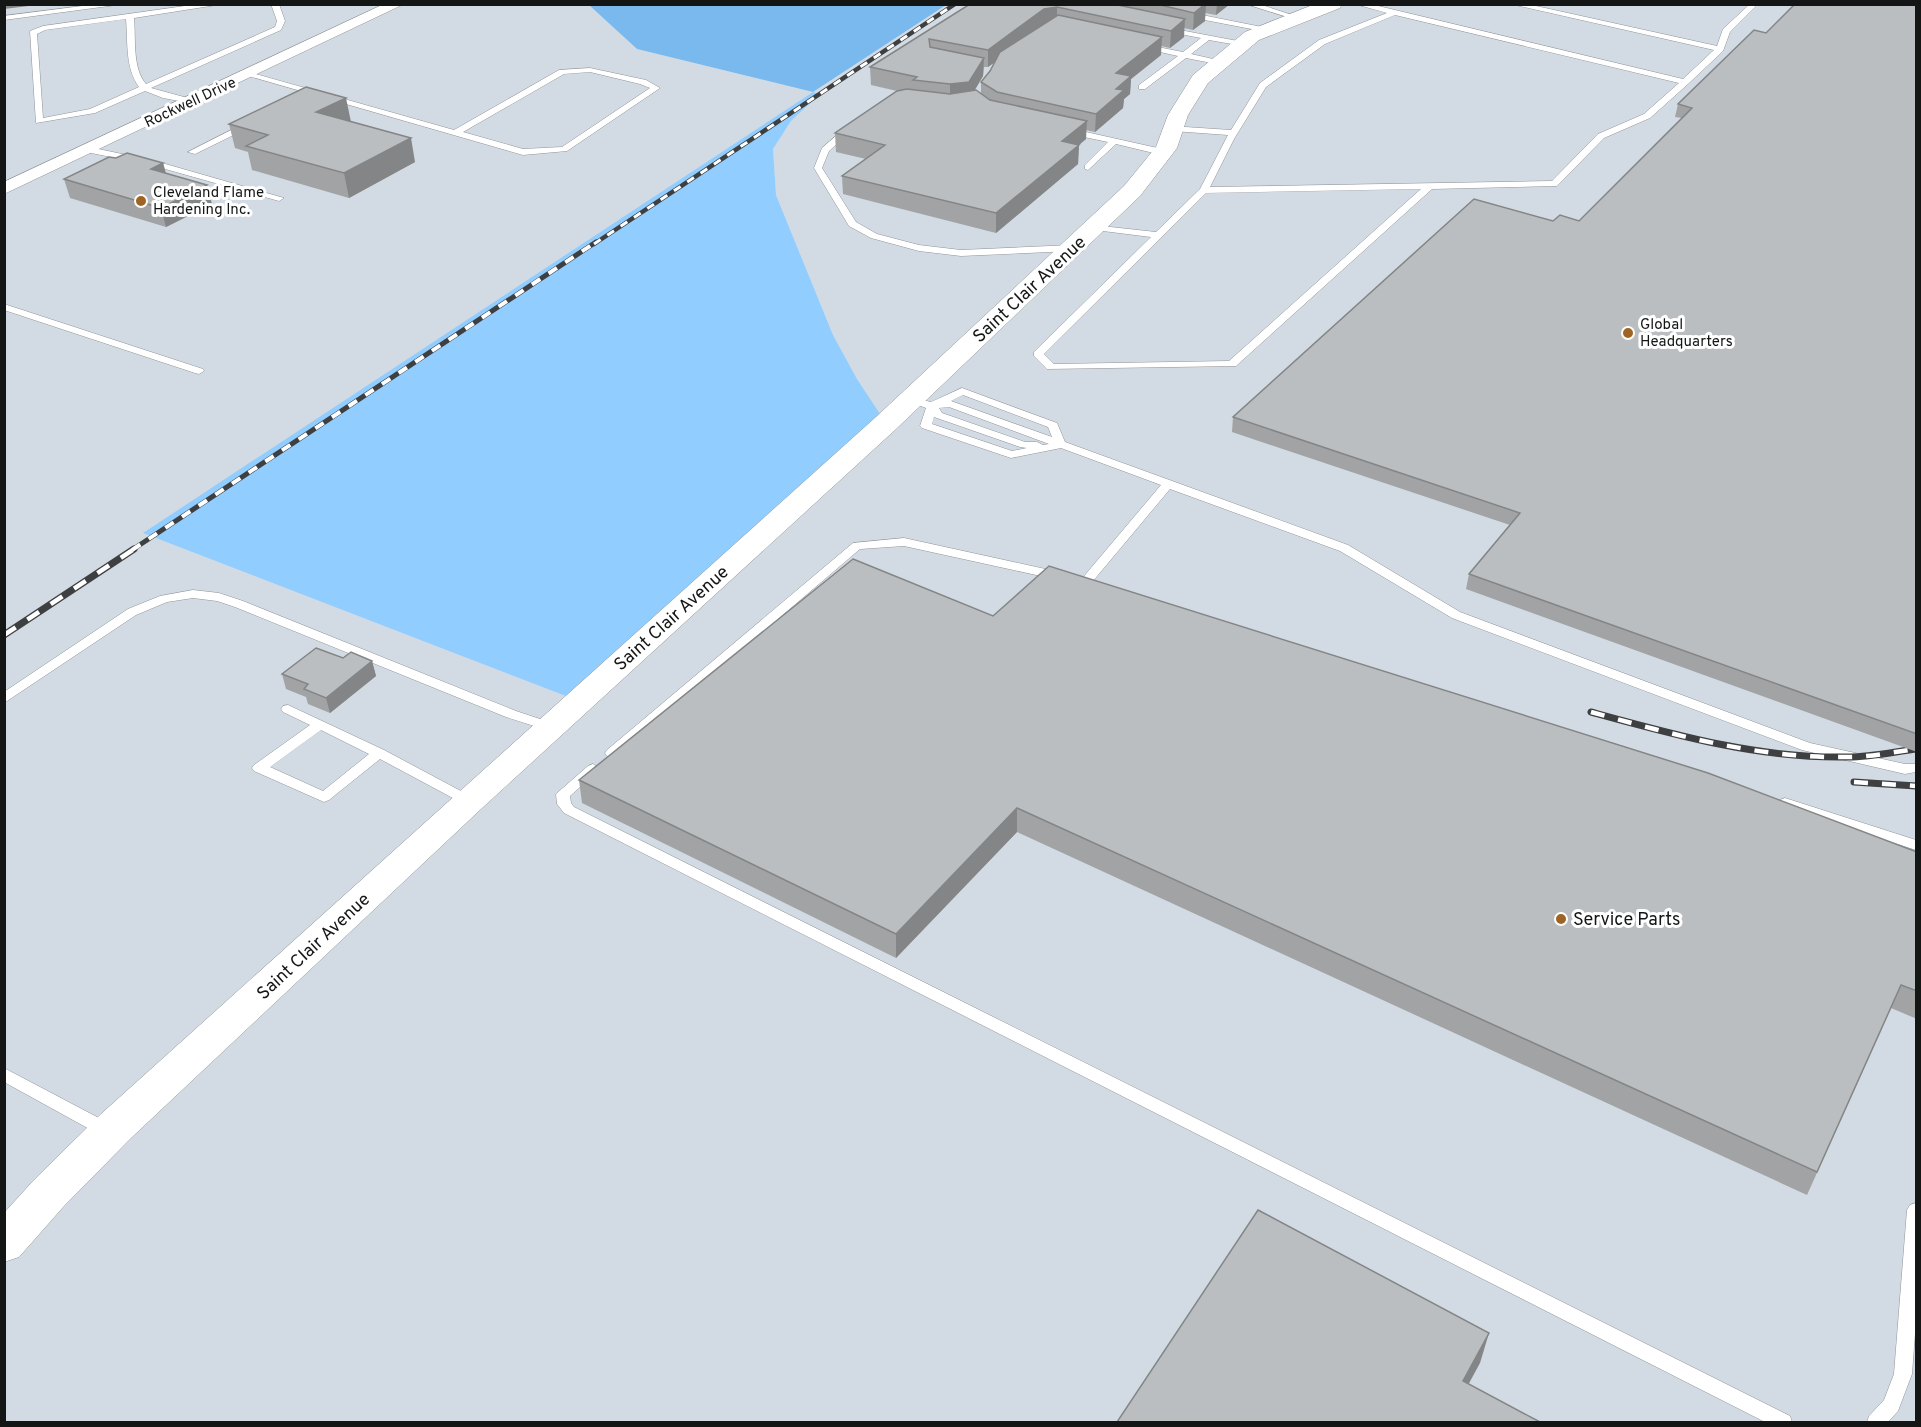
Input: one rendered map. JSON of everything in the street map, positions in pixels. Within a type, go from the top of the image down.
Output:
[{"type":"street","name":"Rockwell Drive","points":[[4,189],[398,4]]},
{"type":"street","name":"Saint Clair Avenue","points":[[4,1244],[49,1193],[110,1132],[469,801],[550,727],[921,403],[1072,248],[1132,191],[1162,153],[1178,115],[1200,79],[1252,36],[1328,5]]},
{"type":"lane","points":[[4,18],[121,4]]},
{"type":"lane","points":[[220,4],[43,28],[33,33],[39,121],[92,111],[278,28],[281,21],[275,4]]},
{"type":"lane","points":[[1249,4],[1298,18]]},
{"type":"lane","points":[[1358,4],[1685,82]]},
{"type":"lane","points":[[1514,4],[1720,49]]},
{"type":"lane","points":[[1204,190],[1554,184],[1601,136],[1647,116],[1685,82],[1720,49],[1726,31],[1755,4]]},
{"type":"lane","points":[[1180,12],[1267,30]]},
{"type":"lane","points":[[1394,13],[1322,42],[1263,85],[1204,190],[1038,354],[1051,367],[1232,364],[1430,186]]},
{"type":"lane","points":[[130,16],[137,78],[146,87],[159,94],[192,102]]},
{"type":"lane","points":[[1155,27],[1243,44]]},
{"type":"lane","points":[[1142,87],[1208,37]]},
{"type":"lane","points":[[1136,44],[1219,63]]},
{"type":"lane","points":[[249,75],[314,93],[455,133],[523,152],[564,149],[656,88],[643,82],[590,70],[562,72],[455,133]]},
{"type":"lane","points":[[304,98],[314,93]]},
{"type":"lane","points":[[192,152],[253,123]]},
{"type":"lane","points":[[852,127],[825,150],[818,168],[852,224],[874,236],[920,248],[961,253],[1072,248]]},
{"type":"lane","points":[[1173,128],[1234,133]]},
{"type":"lane","points":[[1059,129],[1162,153]]},
{"type":"lane","points":[[1088,167],[1114,141]]},
{"type":"lane","points":[[89,150],[152,163],[279,198]]},
{"type":"lane","points":[[1095,226],[1158,235]]},
{"type":"lane","points":[[4,307],[199,371]]},
{"type":"lane","points":[[921,403],[956,398],[1046,430],[1060,445]]},
{"type":"lane","points":[[921,403],[926,426],[1011,455],[1060,445]]},
{"type":"lane","points":[[921,403],[938,414],[1024,445],[1060,445],[1344,548],[1456,615],[1807,747],[1905,769],[1917,768]]},
{"type":"lane","points":[[1168,484],[1090,585],[904,542],[857,546],[563,794],[564,804],[569,810],[1783,1422]]},
{"type":"lane","points":[[4,699],[132,612],[164,598],[193,594],[219,597],[239,604],[511,714],[550,727]]},
{"type":"lane","points":[[288,709],[379,753],[469,801]]},
{"type":"lane","points":[[320,724],[259,768],[324,797],[379,753]]},
{"type":"lane","points":[[1768,798],[1917,845]]},
{"type":"lane","points":[[4,1074],[110,1132]]},
{"type":"lane","points":[[1876,1422],[1891,1405],[1903,1374],[1917,1210]]},
{"type":"shaded area","points":[[4,5],[391,5],[5,187]]},
{"type":"shaded area","points":[[397,5],[589,5],[637,49],[813,92],[946,5],[1916,5],[1916,1422],[5,1422],[4,189]],"holes":[[[813,92],[819,95],[791,121],[773,149],[776,195],[833,335],[885,423],[144,533]]]},
{"type":"shaded area","points":[[589,5],[946,5],[813,92],[637,49]]},
{"type":"shaded area","points":[[813,92],[820,94],[791,121],[773,149],[776,195],[833,335],[857,379],[886,423],[579,701],[143,533]]},
{"type":"building","points":[[970,4],[1113,4],[1185,19],[1171,31],[1057,7],[1044,9],[988,50],[929,39],[930,47],[984,58],[969,82],[950,84],[913,80],[917,77],[870,67]]},
{"type":"building","points":[[1156,4],[1205,4],[1194,13]]},
{"type":"building","name":"Global Headquarters","points":[[1795,4],[1917,4],[1917,734],[1469,574],[1520,513],[1233,417],[1474,199],[1553,221],[1560,215],[1579,221],[1692,108],[1678,104],[1754,30],[1766,33]]},
{"type":"building","points":[[1058,15],[1162,37],[1116,73],[1131,76],[1116,89],[1124,90],[1096,114],[997,92],[981,82],[1000,52]]},
{"type":"building","points":[[306,87],[346,98],[316,112],[411,138],[344,173],[246,146],[268,135],[229,124]]},
{"type":"building","points":[[907,89],[950,94],[976,90],[990,100],[1087,121],[1062,141],[1079,145],[996,213],[842,176],[885,145],[835,133],[897,91]]},
{"type":"building","points":[[127,153],[163,163],[151,169],[207,185],[161,208],[64,179],[109,157],[116,158]]},
{"type":"building","name":"Service Parts","points":[[853,559],[993,616],[1049,566],[1708,773],[1917,852],[1917,991],[1901,985],[1817,1172],[1017,808],[896,934],[579,780]]},
{"type":"building","points":[[316,648],[343,658],[351,652],[372,661],[326,698],[304,689],[308,684],[282,674]]},
{"type":"building","points":[[1258,1210],[1489,1333],[1463,1381],[1540,1422],[1117,1422]]},
{"type":"railway","points":[[594,244],[955,4]]},
{"type":"railway","points":[[132,550],[596,242]]},
{"type":"railway","points":[[4,635],[134,549]]},
{"type":"railway","points":[[1591,712],[1686,737],[1783,754],[1857,757],[1916,749]]},
{"type":"railway","points":[[1854,782],[1916,786]]},
{"type":"place","name":"Cleveland Flame Hardening Inc.","points":[[141,201]]},
{"type":"place","name":"Global Headquarters","points":[[1628,333]]},
{"type":"place","name":"Service Parts","points":[[1561,919]]}]
